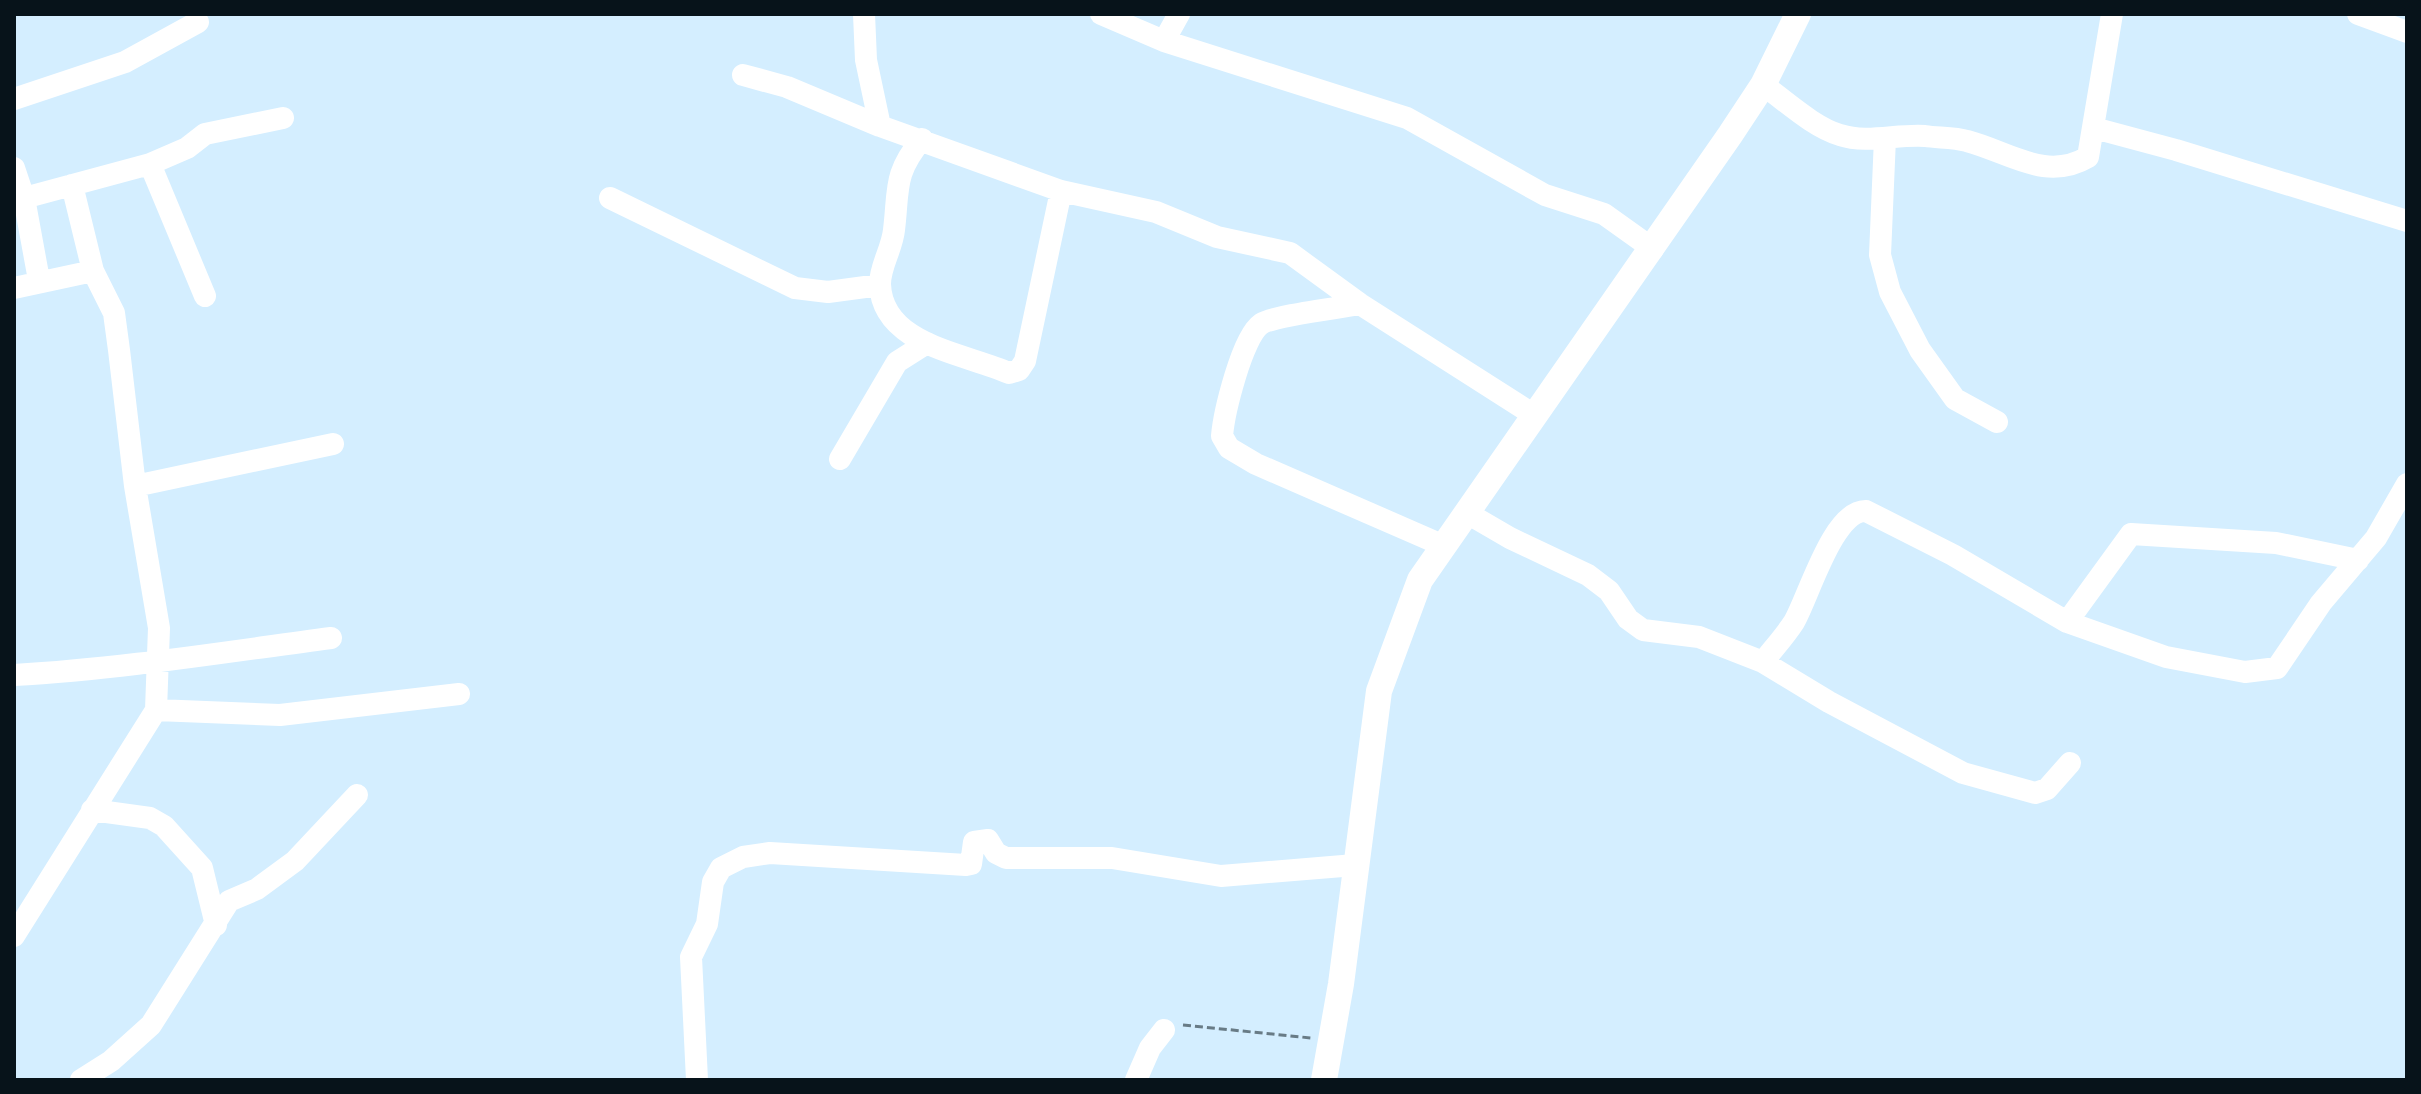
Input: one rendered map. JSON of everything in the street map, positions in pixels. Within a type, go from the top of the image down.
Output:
[{"type":"street","points":[[864,14],[866,60],[880,126]]},
{"type":"street","points":[[1101,14],[1164,41],[1407,118],[1545,195],[1604,214],[1653,249]]},
{"type":"street","points":[[1164,41],[1179,14]]},
{"type":"street","points":[[1324,1080],[1379,691],[1420,580],[1653,249],[1763,85],[1798,14]]},
{"type":"street","points":[[1763,85],[1835,134],[1853,139],[1912,135],[1965,140],[2026,163],[2052,168],[2075,165],[2088,157],[2112,14]]},
{"type":"street","points":[[2358,14],[2407,32]]},
{"type":"street","points":[[14,99],[125,62],[198,22]]},
{"type":"street","points":[[743,75],[787,87],[880,126],[1061,191],[1156,212],[1217,237],[1290,253],[1360,304],[1534,415]]},
{"type":"street","points":[[24,198],[150,164],[187,148],[205,134],[283,118]]},
{"type":"street","points":[[2094,128],[2407,221]]},
{"type":"street","points":[[1885,138],[1880,255],[1890,292],[1920,350],[1955,399],[1997,422]]},
{"type":"street","points":[[897,362],[897,328],[883,304],[880,285],[894,233],[899,173],[922,139]]},
{"type":"street","points":[[150,164],[205,296]]},
{"type":"street","points":[[14,168],[24,198],[39,280]]},
{"type":"street","points":[[14,936],[156,710],[159,628],[135,486],[114,313],[93,271],[72,185]]},
{"type":"street","points":[[897,328],[927,343],[1009,373],[1019,370],[1025,361],[1061,191]]},
{"type":"street","points":[[610,198],[795,288],[828,292],[880,285]]},
{"type":"street","points":[[14,288],[39,280],[93,271]]},
{"type":"street","points":[[1360,304],[1262,324],[1251,336],[1240,366],[1222,436],[1229,448],[1256,464],[1442,545]]},
{"type":"street","points":[[840,459],[897,362],[927,343]]},
{"type":"street","points":[[135,486],[333,444]]},
{"type":"street","points":[[1763,662],[1793,623],[1835,537],[1851,513],[1858,510],[1866,511],[1953,555],[2067,622],[2166,657],[2245,672],[2277,668],[2321,603],[2392,515],[2407,484]]},
{"type":"street","points":[[1467,513],[1510,538],[1588,575],[1609,591],[1628,619],[1643,630],[1699,637],[1763,662],[1829,702],[1963,773],[2035,793],[2047,789],[2070,763]]},
{"type":"street","points":[[2067,622],[2131,534],[2276,543],[2358,560]]},
{"type":"street","points":[[14,675],[158,662],[190,655],[331,638]]},
{"type":"street","points":[[156,710],[280,715],[459,694]]},
{"type":"street","points":[[81,1080],[111,1061],[151,1025],[229,901],[257,889],[295,861],[357,795]]},
{"type":"street","points":[[92,810],[150,818],[164,826],[202,868],[216,925]]},
{"type":"street","points":[[697,1080],[691,957],[707,924],[713,882],[721,868],[743,857],[770,853],[966,865],[971,864],[974,842],[988,840],[996,853],[1006,858],[1112,858],[1221,876],[1355,865]]},
{"type":"street","points":[[1136,1080],[1150,1048],[1164,1030]]},
{"type":"path","points":[[1164,1030],[1183,1025],[1331,1040]]}]
